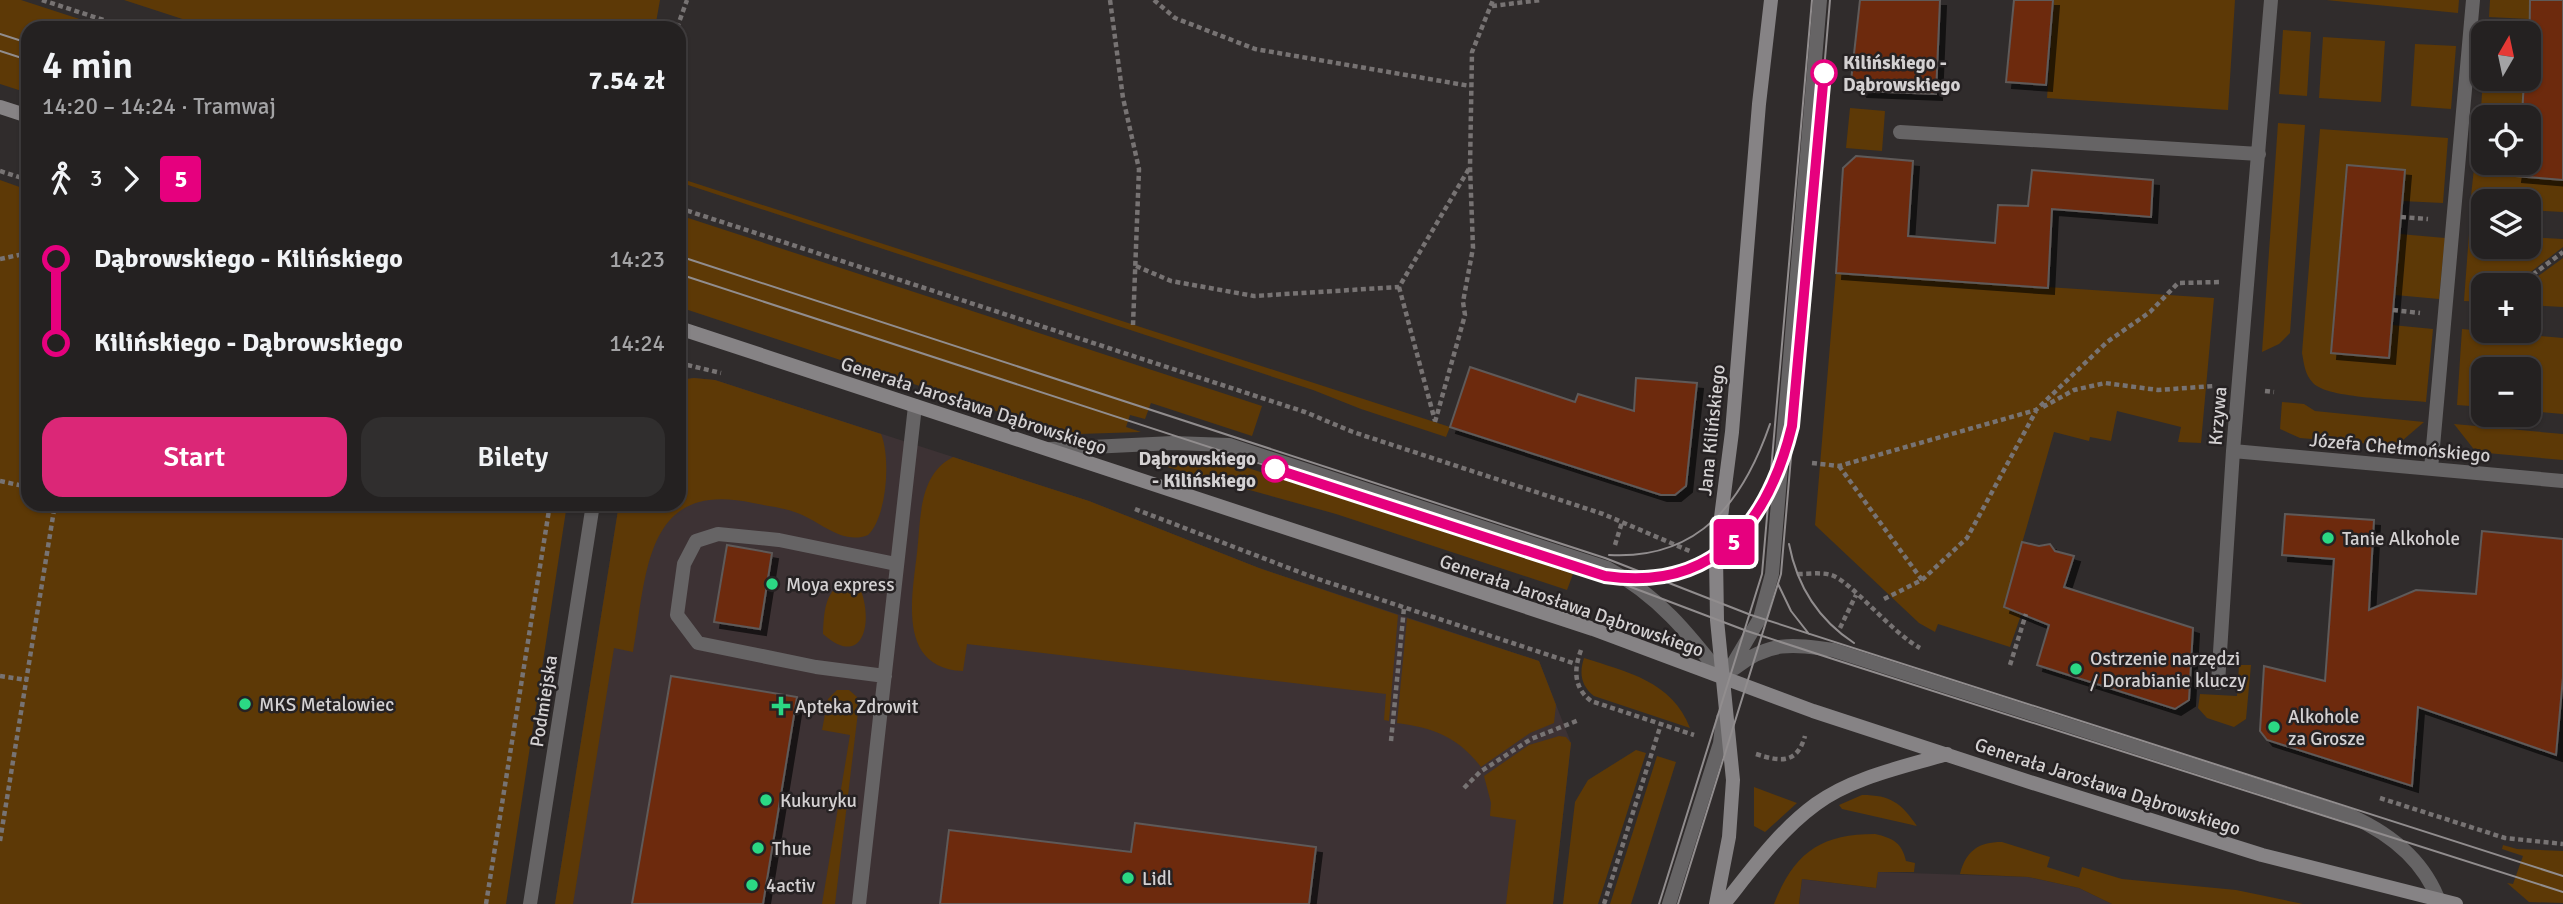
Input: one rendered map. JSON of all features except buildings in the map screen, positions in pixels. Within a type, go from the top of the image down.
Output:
[{"type":"street","name":"Jana Kilińskiego","points":[[1716,904],[1729,837],[1733,780],[1717,610],[1716,556],[1732,432],[1759,104],[1771,0]]},
{"type":"street","points":[[1669,904],[1721,738],[1724,679],[1760,618],[1772,574],[1821,0]]},
{"type":"street","name":"Krzywa","points":[[2218,682],[2233,451],[2271,0]]},
{"type":"street","points":[[2431,469],[2473,0]]},
{"type":"street","points":[[0,107],[21,114]]},
{"type":"street","points":[[1900,132],[2259,154]]},
{"type":"street","name":"Generała Jarosława Dąbrowskiego","points":[[686,330],[1593,629],[1724,679],[1947,754],[2249,851],[2439,902],[2456,904]]},
{"type":"street","points":[[859,904],[895,564],[915,406]]},
{"type":"street","points":[[1048,449],[1173,443],[1216,443],[1238,447],[1607,568],[1644,590],[1666,608],[1724,679]]},
{"type":"street","name":"Józefa Chełmońskiego","points":[[2233,451],[2563,481]]},
{"type":"street","name":"Podmiejska","points":[[530,904],[592,511]]},
{"type":"street","points":[[885,676],[816,667],[707,646],[698,643],[677,615],[684,565],[696,541],[718,534],[779,540],[895,564]]},
{"type":"street","points":[[1724,679],[1747,658],[1767,648],[1793,646],[1839,652],[2351,816],[2371,825],[2405,849],[2426,875],[2439,902]]},
{"type":"street","points":[[1724,904],[1778,838],[1817,803],[1855,784],[1947,754]]},
{"type":"path","points":[[42,0],[106,21]]},
{"type":"path","points":[[680,21],[687,0]]},
{"type":"path","points":[[1110,0],[1123,98],[1139,169],[1133,325]]},
{"type":"path","points":[[1154,0],[1175,18],[1255,49],[1470,86]]},
{"type":"path","points":[[1470,167],[1399,287],[1435,422],[1465,315],[1463,302],[1474,248],[1470,167],[1472,51],[1492,3],[1541,0]]},
{"type":"path","points":[[0,171],[21,178]]},
{"type":"path","points":[[686,210],[1304,412],[1353,432],[1622,522],[1685,549]]},
{"type":"path","points":[[2535,273],[2563,252]]},
{"type":"path","points":[[0,259],[21,254]]},
{"type":"path","points":[[1136,266],[1171,281],[1254,296],[1399,287]]},
{"type":"path","points":[[1882,600],[1922,580],[1967,538],[2036,410],[2106,342],[2150,312],[2178,283],[2220,282]]},
{"type":"path","points":[[686,365],[733,377]]},
{"type":"path","points":[[1812,463],[1839,466],[2036,410],[2074,390],[2105,383],[2158,390],[2215,386]]},
{"type":"path","points":[[1839,466],[1922,580]]},
{"type":"path","points":[[0,481],[21,486]]},
{"type":"path","points":[[1131,508],[1262,560],[1576,664]]},
{"type":"path","points":[[0,841],[54,511]]},
{"type":"path","points":[[486,904],[549,511]]},
{"type":"path","points":[[1614,546],[1622,522]]},
{"type":"path","points":[[1810,574],[1834,576],[1895,631],[1923,650]]},
{"type":"path","points":[[1843,621],[1856,595]]},
{"type":"path","points":[[1391,741],[1404,608]]},
{"type":"path","points":[[2010,665],[2026,614]]},
{"type":"path","points":[[1578,656],[1578,684],[1591,701],[1693,734]]},
{"type":"path","points":[[0,676],[26,680]]},
{"type":"path","points":[[1464,788],[1531,739],[1579,720]]},
{"type":"path","points":[[1604,904],[1661,724]]},
{"type":"path","points":[[1754,754],[1783,761],[1791,760],[1804,740]]},
{"type":"path","points":[[2368,794],[2505,838],[2563,844]]},
{"type":"shaded area","points":[[0,0],[21,0],[86,21],[21,21],[21,91],[0,84]]},
{"type":"shaded area","points":[[124,0],[660,0],[656,21],[188,21]]},
{"type":"shaded area","points":[[2054,0],[2235,0],[2228,110],[2047,98]]},
{"type":"shaded area","points":[[2326,0],[2459,0],[2458,13]]},
{"type":"shaded area","points":[[2490,0],[2530,0],[2529,19],[2489,17]]},
{"type":"shaded area","points":[[2283,30],[2311,32],[2307,96],[2279,94]]},
{"type":"shaded area","points":[[2323,37],[2385,41],[2381,102],[2319,98]]},
{"type":"shaded area","points":[[2415,44],[2456,46],[2451,109],[2411,106]]},
{"type":"shaded area","points":[[2482,91],[2523,91],[2522,105],[2481,105]]},
{"type":"shaded area","points":[[1850,108],[1885,111],[1882,151],[1846,148]]},
{"type":"shaded area","points":[[2278,123],[2305,125],[2290,333],[2279,344],[2262,352]]},
{"type":"shaded area","points":[[2320,129],[2448,138],[2443,203],[2402,201],[2405,170],[2347,165],[2389,358],[2392,325],[2433,329],[2426,402],[2334,392],[2313,383],[2307,373],[2302,353]]},
{"type":"shaded area","points":[[2473,175],[2517,175],[2563,180],[2563,212],[2541,211],[2541,189],[2472,189]]},
{"type":"shaded area","name":"MKS Metalowiec","points":[[0,180],[21,188],[21,511],[566,511],[506,904],[0,904]]},
{"type":"shaded area","points":[[686,180],[1450,427],[1446,437],[1313,390],[686,184]]},
{"type":"shaded area","points":[[686,217],[1262,406],[1252,436],[1151,403],[1145,419],[1130,415],[1126,427],[1141,432],[1079,434],[1054,430],[686,309]]},
{"type":"shaded area","points":[[2400,234],[2445,238],[2439,299],[2395,295]]},
{"type":"shaded area","points":[[2469,234],[2471,259],[2541,259],[2541,238],[2563,239],[2563,247],[2529,273],[2471,273],[2471,301],[2464,301]]},
{"type":"shaded area","points":[[2563,258],[2563,307],[2541,306],[2541,274]]},
{"type":"shaded area","points":[[1836,273],[2214,298],[2201,443],[2178,442],[2181,427],[2117,411],[2111,441],[2090,437],[2089,441],[2054,432],[2004,606],[2022,612],[2010,647],[1938,624],[1935,632],[1919,623],[1815,525]]},
{"type":"shaded area","points":[[2462,329],[2471,330],[2471,343],[2541,343],[2541,336],[2563,338],[2563,414],[2541,412],[2541,357],[2471,357],[2471,406],[2457,405]]},
{"type":"shaded area","points":[[686,379],[715,380],[1089,501],[1259,568],[1539,661],[1571,743],[1553,904],[555,904],[618,511],[686,511]]},
{"type":"shaded area","points":[[686,379],[715,380],[881,434],[886,457],[885,487],[879,515],[868,535],[841,535],[789,510],[753,503],[717,499],[686,508]]},
{"type":"shaded area","points":[[2282,402],[2304,404],[2315,411],[2424,422],[2396,446],[2300,438],[2280,429]]},
{"type":"shaded area","points":[[2454,424],[2563,434],[2563,460],[2476,452]]},
{"type":"shaded area","points":[[1162,454],[1205,454],[1573,574],[1567,590],[1336,514],[1160,465],[1156,460]]},
{"type":"shaded area","points":[[953,457],[1089,501],[1259,568],[1398,615],[1389,721],[1384,720],[1386,694],[967,644],[963,671],[942,667],[927,657],[918,644],[912,609],[923,499],[933,475]]},
{"type":"shaded area","points":[[618,511],[682,511],[671,519],[657,539],[648,564],[633,652],[614,648],[573,904],[555,904]]},
{"type":"shaded area","points":[[843,582],[859,586],[866,612],[862,636],[857,644],[848,647],[837,644],[823,634],[829,598]]},
{"type":"shaded area","points":[[1407,618],[1539,661],[1556,705],[1554,723],[1530,733],[1481,767],[1454,741],[1434,731],[1397,723]]},
{"type":"shaded area","points":[[1584,658],[1632,674],[1660,689],[1682,712],[1690,728],[1594,696],[1582,679]]},
{"type":"shaded area","points":[[2239,665],[2251,665],[2246,719],[2234,727],[2207,718],[2198,708],[2200,694],[2237,696]]},
{"type":"shaded area","points":[[837,690],[849,690],[857,697],[858,712],[835,904],[822,904],[850,735],[822,730],[828,699]]},
{"type":"shaded area","points":[[1559,736],[1566,737],[1571,743],[1553,904],[1506,904],[1516,820],[1490,816],[1491,803],[1484,776],[1529,745]]},
{"type":"shaded area","points":[[1636,750],[1646,753],[1598,904],[1563,904],[1575,802],[1588,780]]},
{"type":"shaded area","points":[[1657,756],[1676,762],[1631,904],[1610,904]]},
{"type":"shaded area","points":[[1754,787],[1797,803],[1765,832],[1754,826]]},
{"type":"shaded area","points":[[1862,795],[1881,797],[1894,802],[1906,811],[1917,826],[1842,809],[1839,805]]},
{"type":"shaded area","points":[[1875,834],[1896,842],[1906,861],[1915,863],[1914,872],[1878,872],[1876,888],[1802,879],[1799,904],[1774,904],[1790,872],[1811,850],[1839,838]]},
{"type":"shaded area","points":[[2002,842],[2050,857],[2047,867],[2079,877],[2082,867],[2122,879],[2236,890],[2303,904],[2112,904],[2079,888],[2028,877],[1960,874],[1974,849]]},
{"type":"shaded area","points":[[2503,845],[2517,849],[2563,851],[2563,903],[2529,902],[2507,883],[2513,884],[2523,856],[2502,849]]},
{"type":"shaded area","points":[[1878,872],[2028,877],[2079,888],[2112,904],[1799,904],[1802,879],[1876,888]]},
{"type":"tram line","points":[[1659,904],[1762,574],[1812,0]]},
{"type":"tram line","points":[[1678,904],[1781,574],[1830,0]]},
{"type":"tram line","points":[[0,34],[21,41]]},
{"type":"tram line","points":[[0,51],[21,58]]},
{"type":"tram line","name":"5","points":[[1275,469],[1605,576],[1628,580],[1662,578],[1694,568],[1716,556],[1737,539],[1756,516],[1777,475],[1792,426],[1824,73]]},
{"type":"tram line","points":[[686,258],[1605,558],[1751,615],[2563,876]]},
{"type":"tram line","points":[[686,276],[1586,570],[1747,631],[2563,892]]},
{"type":"tram line","points":[[1609,555],[1641,554],[1668,548],[1713,521],[1731,501],[1746,478],[1770,424]]},
{"type":"tram line","points":[[1662,578],[1695,566],[1724,548],[1748,525],[1767,495]]},
{"type":"tram line","points":[[1789,544],[1798,574],[1811,601],[1830,624],[1854,643]]},
{"type":"tram line","points":[[1778,584],[1791,611],[1809,634]]},
{"type":"place","name":"Kilińskiego - Dąbrowskiego","points":[[1824,73]]},
{"type":"place","name":"Dąbrowskiego - Kilińskiego","points":[[1275,469]]},
{"type":"place","name":"Tanie Alkohole","points":[[2328,538]]},
{"type":"place","name":"Moya express","points":[[772,584]]},
{"type":"place","name":"Ostrzenie narzędzi / Dorabianie kluczy","points":[[2076,669]]},
{"type":"place","name":"MKS Metalowiec","points":[[245,704]]},
{"type":"place","name":"Apteka Zdrowit","points":[[781,706]]},
{"type":"place","name":"Alkohole za Grosze","points":[[2274,727]]},
{"type":"place","name":"Kukuryku","points":[[766,800]]},
{"type":"place","name":"Thue","points":[[758,848]]},
{"type":"place","name":"Lidl","points":[[1128,878]]},
{"type":"place","name":"4activ","points":[[752,885]]}]
